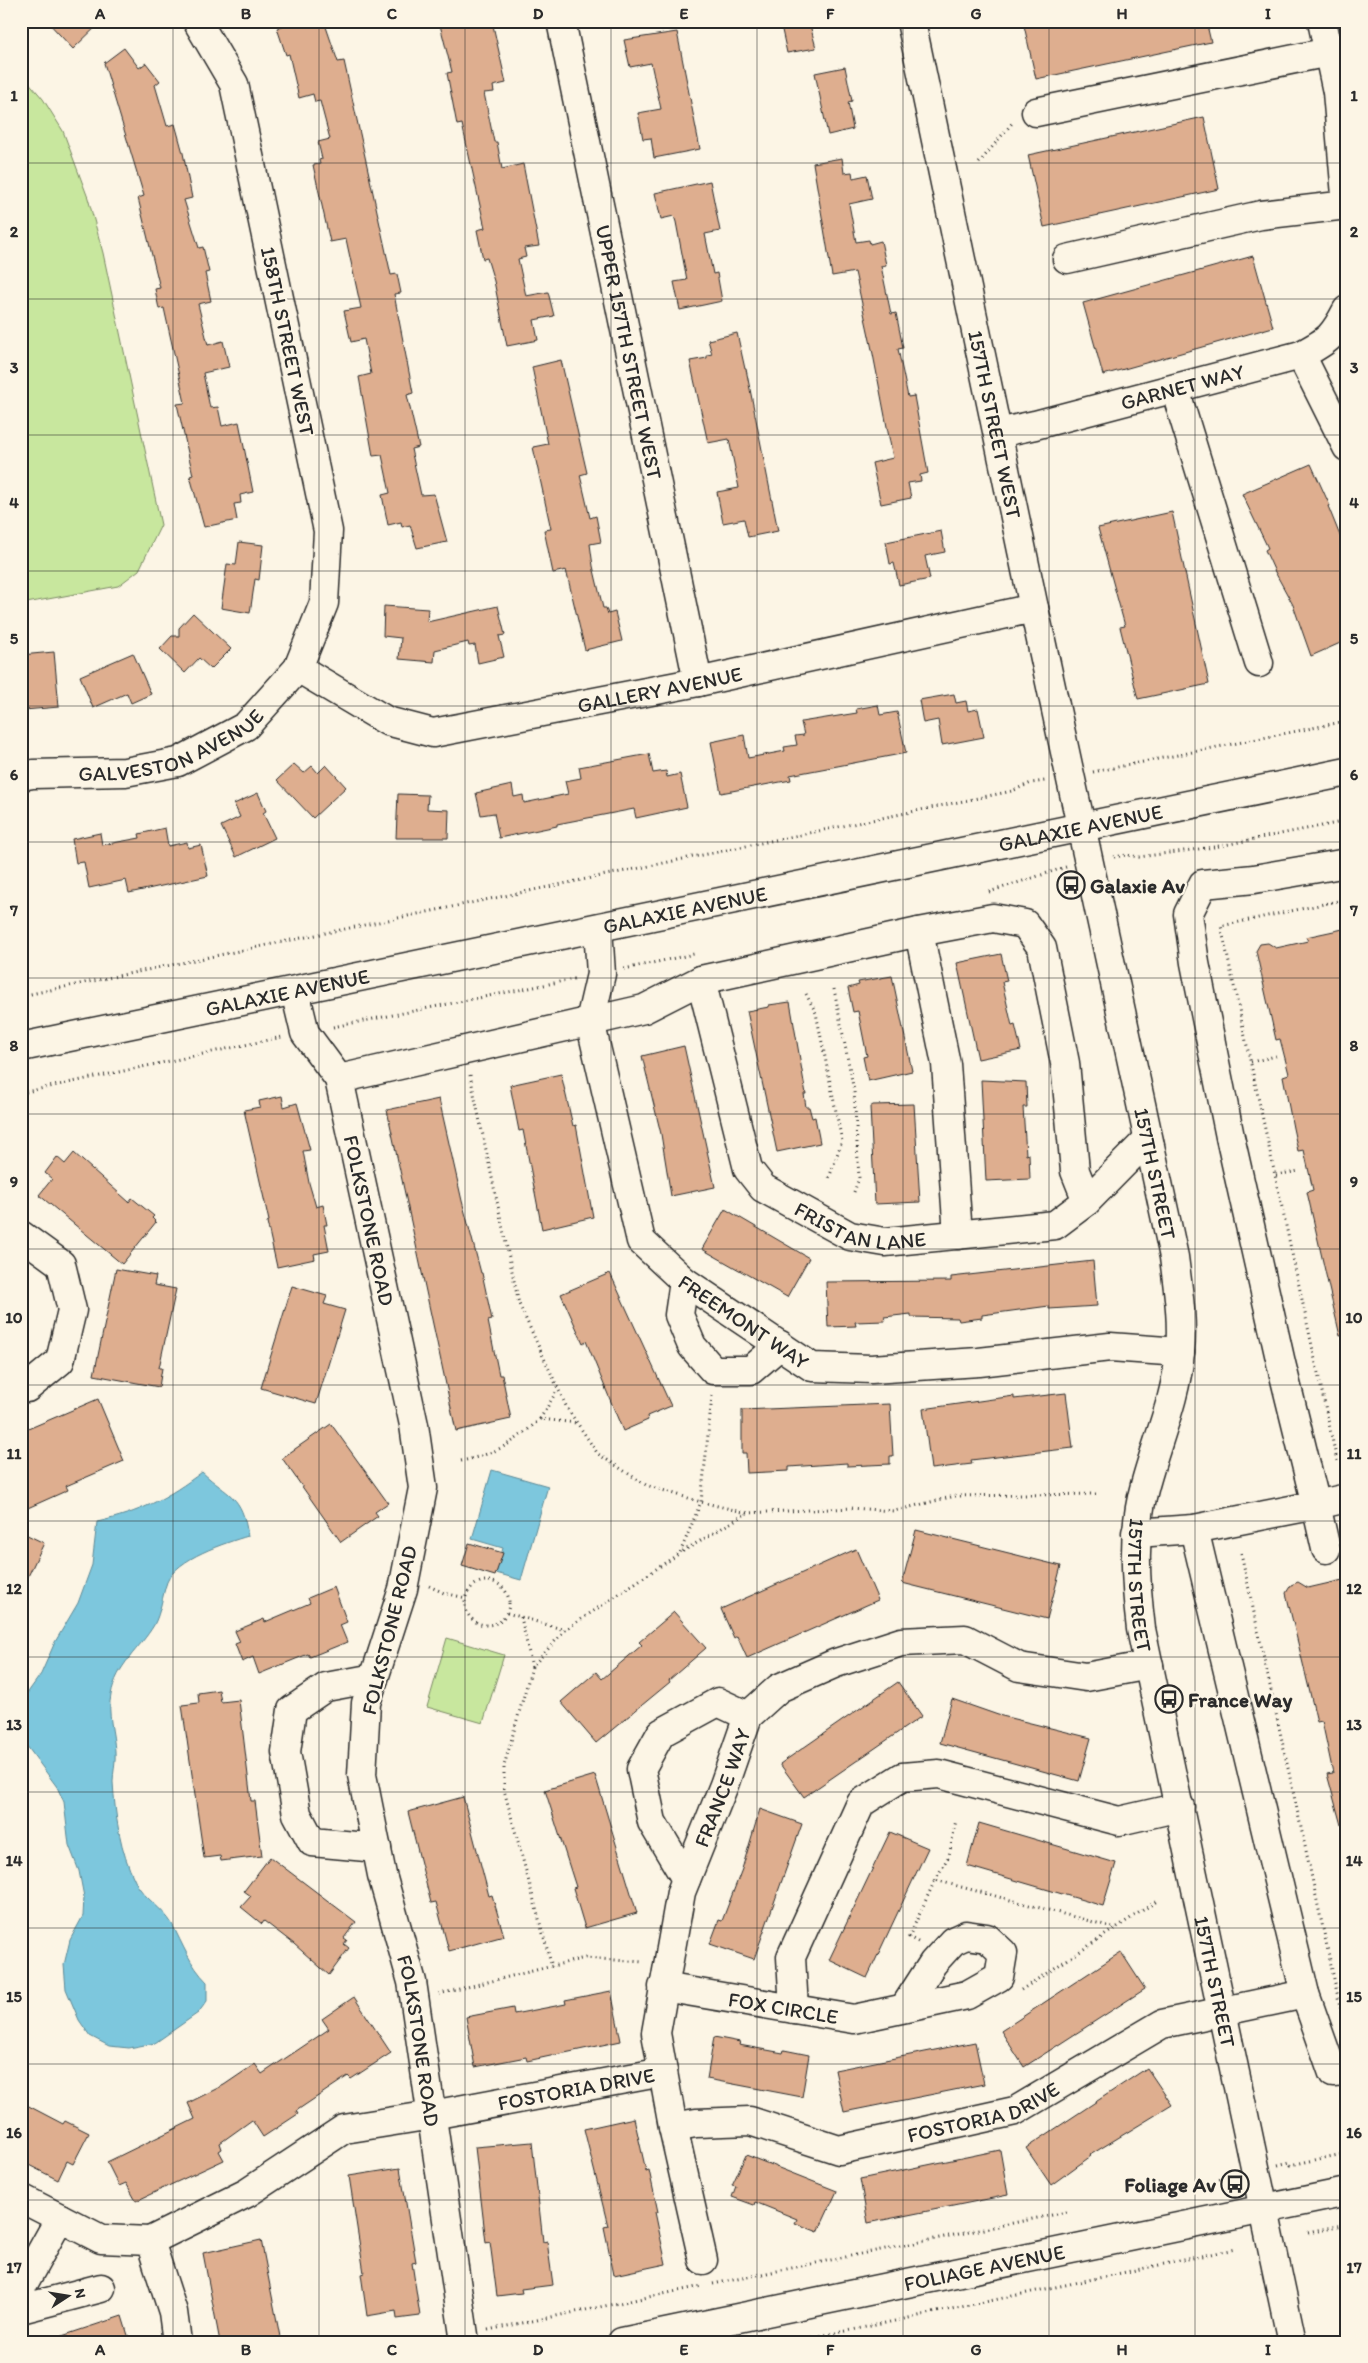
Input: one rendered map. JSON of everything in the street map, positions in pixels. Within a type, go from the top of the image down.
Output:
[{"type":"street","name":"158TH STREET WEST","points":[[198,21],[234,84],[328,531],[324,603],[298,668]]},
{"type":"street","name":"UPPER 157TH STREET WEST","points":[[561,21],[698,682]]},
{"type":"street","name":"157TH STREET WEST","points":[[911,21],[1081,827]]},
{"type":"street","points":[[1067,259],[1242,218],[1347,206],[1337,92],[1322,21]]},
{"type":"street","points":[[1036,112],[1329,52]]},
{"type":"street","name":"GARNET WAY","points":[[998,433],[1175,389],[1301,355],[1321,345],[1336,332],[1347,310]]},
{"type":"street","points":[[1301,355],[1347,447]]},
{"type":"street","points":[[1175,389],[1259,663]]},
{"type":"street","name":"GALLERY AVENUE","points":[[298,668],[387,722],[433,733],[698,682],[1034,608]]},
{"type":"street","name":"GALVESTON AVENUE","points":[[21,776],[33,774],[126,772],[178,762],[246,726],[298,668]]},
{"type":"street","name":"GALAXIE AVENUE","points":[[21,1047],[1347,772]]},
{"type":"street","name":"157TH STREET","points":[[1081,827],[1174,1257],[1181,1306],[1180,1352],[1173,1399],[1144,1486],[1136,1533],[1135,1583],[1149,1665],[1224,2012],[1292,2342]]},
{"type":"street","points":[[1326,1549],[1281,1363],[1230,1137],[1195,964],[1188,914],[1203,884],[1254,879],[1347,863]]},
{"type":"street","points":[[339,1079],[644,1009],[701,980],[919,932],[993,918],[1026,924],[1042,948],[1065,1063],[1075,1171],[1087,1201]]},
{"type":"street","name":"FREEMONT WAY","points":[[598,928],[601,974],[590,1021],[641,1241],[684,1281],[812,1367],[871,1369],[979,1362],[1110,1347],[1180,1352]]},
{"type":"street","points":[[919,932],[946,1064],[958,1235]]},
{"type":"street","name":"FRISTAN LANE","points":[[701,980],[748,1169],[763,1188],[850,1236],[885,1242],[1055,1225],[1087,1201],[1148,1139]]},
{"type":"street","name":"FOLKSTONE ROAD","points":[[295,991],[305,1033],[339,1079],[414,1425],[423,1488],[403,1589],[366,1703],[362,1775],[382,1875],[412,1982],[465,2338]]},
{"type":"street","points":[[21,1235],[61,1264],[72,1310],[60,1361],[27,1388],[21,1388]]},
{"type":"street","points":[[684,1281],[679,1315],[692,1346],[713,1370],[751,1370],[780,1345]]},
{"type":"street","points":[[1136,1533],[1194,1529],[1347,1498]]},
{"type":"street","points":[[1194,1529],[1305,1994],[1333,2073],[1347,2072]]},
{"type":"street","name":"FRANCE WAY","points":[[663,2072],[656,2033],[680,1892],[724,1785],[748,1716],[779,1688],[836,1663],[901,1642],[965,1639],[1019,1667],[1086,1677],[1149,1665]]},
{"type":"street","points":[[374,1678],[326,1687],[292,1710],[286,1752],[297,1814],[312,1842],[377,1848]]},
{"type":"street","points":[[686,1879],[652,1822],[641,1769],[661,1732],[718,1702],[748,1716]]},
{"type":"street","points":[[794,2009],[791,1957],[861,1802],[902,1777],[939,1774],[1119,1821],[1180,1807]]},
{"type":"street","name":"FOX CIRCLE","points":[[665,1976],[794,2009],[854,2019],[904,2008]]},
{"type":"street","name":"FOSTORIA DRIVE","points":[[150,2241],[247,2193],[344,2129],[432,2115],[663,2072],[673,2127],[696,2123],[750,2121],[839,2150],[1016,2111],[1162,2024],[1305,1994]]},
{"type":"street","points":[[673,2127],[703,2260]]},
{"type":"street","name":"FOLIAGE AVENUE","points":[[622,2342],[1347,2192]]},
{"type":"street","points":[[21,2198],[101,2239],[150,2241],[173,2312],[177,2342]]},
{"type":"street","points":[[21,2288],[60,2218]]},
{"type":"street","points":[[21,2309],[101,2288]]},
{"type":"path","points":[[979,163],[1028,105],[1036,112]]},
{"type":"path","points":[[21,996],[500,899],[1002,793],[1031,783],[1347,721]]},
{"type":"path","points":[[980,893],[1089,861],[1126,855],[1139,857],[1214,848],[1347,821]]},
{"type":"path","points":[[1337,1461],[1221,926],[1347,900]]},
{"type":"path","points":[[21,1093],[702,952]]},
{"type":"path","points":[[834,989],[854,1091],[859,1178],[854,1192]]},
{"type":"path","points":[[806,994],[816,1013],[842,1141],[828,1181]]},
{"type":"path","points":[[464,1050],[519,1304],[558,1388],[598,1454],[646,1485],[701,1502],[747,1513],[851,1508],[894,1511],[955,1496],[1097,1494]]},
{"type":"path","points":[[1251,1062],[1276,1056]]},
{"type":"path","points":[[1276,1175],[1299,1170]]},
{"type":"path","points":[[680,1553],[701,1502],[713,1388],[713,1370]]},
{"type":"path","points":[[461,1461],[485,1456],[505,1447],[540,1419],[558,1388]]},
{"type":"path","points":[[540,1419],[578,1423]]},
{"type":"path","points":[[552,1967],[504,1790],[504,1766],[532,1667],[565,1630],[680,1553],[747,1513]]},
{"type":"path","points":[[1241,1553],[1345,2028]]},
{"type":"path","points":[[483,1581],[494,1582],[501,1586],[509,1600],[507,1613],[498,1622],[488,1625],[479,1624],[467,1612],[465,1604],[468,1591],[483,1581]]},
{"type":"path","points":[[507,1613],[565,1630]]},
{"type":"path","points":[[521,1617],[532,1667]]},
{"type":"path","points":[[920,1944],[909,1937],[949,1856],[956,1820]]},
{"type":"path","points":[[936,1880],[1116,1928]]},
{"type":"path","points":[[1018,1992],[1157,1901]]},
{"type":"path","points":[[436,1994],[585,1958],[665,1976]]},
{"type":"path","points":[[1219,2179],[1290,2162],[1292,2165],[1347,2153]]},
{"type":"path","points":[[431,2342],[465,2338],[1067,2212]]},
{"type":"path","points":[[1308,2233],[1347,2225]]},
{"type":"path","points":[[786,2342],[852,2330],[1235,2249]]},
{"type":"green space","points":[[21,73],[43,99],[63,131],[88,198],[103,253],[161,525],[139,570],[118,586],[21,604]]},
{"type":"green space","points":[[447,1638],[504,1655],[483,1723],[427,1707]]},
{"type":"water","points":[[492,1470],[548,1486],[521,1580],[496,1573],[503,1548],[472,1539]]},
{"type":"water","points":[[202,1472],[227,1492],[238,1504],[248,1536],[203,1553],[172,1573],[167,1582],[154,1625],[123,1666],[114,1684],[110,1702],[110,1716],[115,1751],[113,1782],[115,1807],[119,1833],[126,1858],[135,1881],[143,1893],[168,1918],[191,1962],[207,1982],[207,2001],[198,2013],[155,2043],[129,2048],[109,2046],[90,2036],[79,2020],[66,1989],[64,1965],[70,1940],[83,1916],[84,1897],[79,1871],[69,1845],[64,1802],[57,1787],[21,1738],[21,1702],[41,1674],[55,1642],[78,1603],[92,1565],[97,1522],[126,1514],[153,1503],[177,1490]]},
{"type":"building","points":[[47,21],[102,21],[73,49]]},
{"type":"building","points":[[295,21],[324,21],[338,62],[344,61],[391,275],[397,274],[401,293],[394,294],[413,393],[407,395],[419,447],[411,449],[421,495],[434,494],[447,542],[417,548],[410,525],[402,527],[401,522],[388,525],[382,495],[390,493],[382,455],[373,456],[359,377],[371,374],[364,339],[351,342],[344,311],[361,308],[346,239],[330,242],[313,165],[320,164],[319,160],[322,159],[318,142],[330,139],[320,101],[315,102],[313,94],[299,98],[289,54],[286,55],[277,28]]},
{"type":"building","points":[[439,21],[492,21],[506,83],[493,86],[494,92],[484,93],[494,142],[497,142],[502,169],[523,164],[539,246],[524,248],[526,257],[518,259],[526,296],[548,292],[554,316],[534,320],[538,340],[507,346],[494,281],[487,258],[483,259],[477,230],[485,228],[462,124],[457,125],[447,73],[452,72]]},
{"type":"building","points":[[780,21],[809,21],[816,48],[787,53]]},
{"type":"building","points":[[1023,21],[1206,21],[1211,42],[1036,79]]},
{"type":"building","points":[[677,32],[700,149],[654,158],[651,138],[643,139],[638,113],[661,109],[651,63],[630,67],[624,40]]},
{"type":"building","points":[[124,48],[139,68],[146,63],[160,81],[155,85],[167,126],[175,124],[192,198],[184,200],[199,248],[203,247],[209,272],[205,273],[211,301],[198,304],[208,345],[223,341],[229,367],[203,373],[210,408],[218,407],[222,426],[239,422],[253,492],[240,495],[241,503],[234,504],[237,520],[204,527],[190,476],[193,475],[177,404],[185,403],[164,308],[159,309],[155,289],[160,288],[138,198],[144,196],[104,63]]},
{"type":"building","points":[[845,67],[852,101],[848,102],[853,129],[828,135],[815,73]]},
{"type":"building","points":[[1204,117],[1219,189],[1044,227],[1028,155]]},
{"type":"building","points":[[842,158],[844,173],[852,172],[853,178],[867,175],[872,199],[849,204],[856,242],[869,240],[870,244],[881,241],[886,265],[881,266],[891,314],[896,313],[903,348],[898,349],[908,397],[914,396],[928,473],[920,475],[921,481],[908,483],[911,498],[881,504],[872,463],[893,458],[873,354],[855,272],[832,276],[813,163]]},
{"type":"building","points":[[710,181],[720,231],[705,234],[713,274],[717,273],[722,301],[680,310],[674,282],[687,280],[676,222],[674,216],[661,219],[655,193]]},
{"type":"building","points":[[1253,256],[1273,327],[1103,375],[1083,303]]},
{"type":"building","points":[[737,333],[746,369],[778,531],[748,537],[744,519],[723,523],[717,492],[739,488],[729,439],[708,443],[690,361],[707,358],[707,355],[712,354],[708,340]]},
{"type":"building","points":[[561,360],[587,473],[580,475],[590,518],[596,516],[601,542],[590,544],[593,566],[603,608],[606,608],[608,614],[615,612],[622,641],[585,650],[566,570],[553,573],[544,530],[551,529],[533,447],[548,444],[532,367]]},
{"type":"building","points":[[1311,464],[1330,506],[1328,506],[1347,553],[1347,640],[1311,656],[1293,605],[1275,572],[1265,550],[1268,548],[1242,494]]},
{"type":"building","points":[[1172,512],[1209,684],[1138,699],[1120,627],[1125,626],[1098,528]]},
{"type":"building","points":[[941,531],[945,552],[925,556],[930,579],[899,585],[894,563],[890,564],[886,542]]},
{"type":"building","points":[[239,542],[263,545],[259,580],[255,579],[250,613],[221,608],[227,564],[236,565]]},
{"type":"building","points":[[384,606],[428,609],[427,622],[498,606],[505,635],[499,636],[504,657],[478,663],[475,645],[469,646],[468,642],[435,650],[434,662],[399,659],[401,638],[383,636]]},
{"type":"building","points":[[193,613],[231,649],[211,669],[199,658],[185,673],[160,649],[172,636],[179,636],[179,628]]},
{"type":"building","points":[[54,652],[59,707],[24,710],[21,655]]},
{"type":"building","points":[[133,653],[151,694],[131,703],[127,693],[93,708],[80,676]]},
{"type":"building","points":[[954,694],[956,703],[966,701],[968,711],[978,709],[984,737],[942,745],[938,720],[923,723],[919,700]]},
{"type":"building","points":[[878,705],[880,715],[897,712],[906,753],[790,775],[791,780],[721,793],[711,742],[744,735],[748,758],[785,751],[784,747],[797,745],[795,736],[804,735],[801,722],[857,713],[856,709]]},
{"type":"building","points":[[649,754],[653,773],[666,771],[667,777],[680,774],[687,807],[636,818],[634,809],[557,824],[557,826],[499,838],[494,813],[481,815],[476,793],[512,785],[514,797],[523,795],[524,803],[568,794],[565,781],[581,778],[579,767]]},
{"type":"building","points":[[294,764],[304,773],[312,766],[318,773],[326,765],[346,787],[313,818],[277,780]]},
{"type":"building","points":[[258,793],[266,811],[263,813],[275,838],[236,857],[221,826],[240,817],[234,804]]},
{"type":"building","points":[[398,794],[428,795],[427,809],[449,810],[448,838],[396,838]]},
{"type":"building","points":[[165,828],[168,846],[187,842],[188,848],[201,845],[208,876],[129,893],[126,880],[89,888],[84,862],[76,863],[72,839],[100,833],[102,845],[140,838],[139,834]]},
{"type":"building","points":[[1343,929],[1344,933],[1347,933],[1347,1335],[1340,1336],[1307,1192],[1313,1190],[1304,1150],[1298,1151],[1293,1128],[1283,1076],[1289,1074],[1280,1039],[1276,1040],[1256,951],[1260,944],[1268,943],[1276,948],[1308,941],[1306,937]]},
{"type":"building","points":[[1001,954],[1007,981],[1002,982],[1012,1026],[1015,1025],[1021,1050],[978,1059],[957,963]]},
{"type":"building","points":[[892,976],[912,1071],[868,1081],[863,1057],[867,1056],[858,1011],[853,1012],[848,988],[859,985],[858,982]]},
{"type":"building","points":[[790,1002],[806,1094],[804,1094],[806,1107],[809,1107],[812,1118],[815,1117],[820,1143],[777,1152],[747,1011]]},
{"type":"building","points":[[684,1046],[715,1187],[671,1196],[661,1134],[642,1056]]},
{"type":"building","points":[[561,1074],[573,1126],[576,1125],[593,1217],[542,1229],[523,1130],[519,1131],[510,1085]]},
{"type":"building","points":[[981,1080],[1026,1082],[1027,1107],[1023,1107],[1026,1155],[1029,1154],[1030,1179],[986,1181]]},
{"type":"building","points":[[282,1096],[284,1107],[297,1103],[310,1150],[303,1151],[309,1183],[316,1207],[323,1205],[327,1225],[324,1225],[329,1251],[314,1254],[315,1259],[277,1267],[267,1222],[269,1221],[244,1110],[260,1107],[259,1101]]},
{"type":"building","points":[[439,1099],[462,1201],[482,1273],[492,1320],[488,1321],[499,1375],[502,1375],[511,1419],[456,1431],[387,1110]]},
{"type":"building","points":[[914,1104],[920,1202],[875,1204],[870,1107],[873,1105]]},
{"type":"building","points":[[74,1153],[129,1202],[132,1198],[154,1216],[152,1218],[156,1222],[122,1264],[39,1195],[52,1179],[45,1173],[57,1157],[65,1164]]},
{"type":"building","points":[[725,1209],[809,1258],[787,1297],[702,1249]]},
{"type":"building","points":[[1093,1261],[1097,1306],[1049,1309],[1049,1306],[982,1315],[982,1318],[959,1321],[958,1318],[911,1317],[911,1314],[884,1317],[885,1321],[855,1322],[856,1326],[828,1327],[826,1282],[951,1281],[951,1277]]},
{"type":"building","points":[[116,1269],[156,1276],[154,1285],[176,1289],[159,1368],[162,1368],[159,1387],[94,1375]]},
{"type":"building","points":[[610,1273],[671,1406],[647,1416],[648,1420],[623,1431],[586,1341],[583,1343],[561,1294]]},
{"type":"building","points":[[292,1286],[327,1296],[324,1304],[345,1310],[316,1404],[261,1388]]},
{"type":"building","points":[[1066,1393],[1073,1448],[971,1460],[972,1464],[931,1469],[923,1409],[1014,1396],[1014,1399]]},
{"type":"building","points":[[98,1399],[124,1461],[66,1486],[68,1490],[21,1511],[21,1432]]},
{"type":"building","points":[[890,1404],[893,1456],[890,1456],[890,1464],[847,1466],[847,1463],[789,1467],[789,1471],[747,1473],[746,1453],[742,1453],[742,1410]]},
{"type":"building","points":[[331,1424],[388,1503],[375,1512],[378,1516],[341,1542],[282,1458]]},
{"type":"building","points":[[916,1530],[1061,1566],[1047,1619],[902,1583]]},
{"type":"building","points":[[21,1532],[44,1543],[21,1591]]},
{"type":"building","points":[[469,1543],[503,1553],[495,1576],[462,1566]]},
{"type":"building","points":[[856,1549],[878,1600],[747,1658],[737,1636],[734,1638],[721,1609]]},
{"type":"building","points":[[1347,1579],[1347,1824],[1341,1825],[1327,1774],[1333,1773],[1322,1721],[1317,1722],[1286,1593],[1291,1585],[1298,1582],[1308,1588]]},
{"type":"building","points":[[334,1587],[347,1622],[340,1625],[347,1642],[310,1657],[308,1654],[259,1674],[253,1657],[242,1662],[235,1644],[240,1642],[235,1631],[264,1619],[265,1622],[310,1603],[308,1598]]},
{"type":"building","points":[[674,1612],[706,1648],[669,1680],[670,1682],[596,1743],[561,1702],[596,1672],[602,1679],[642,1645],[639,1642]]},
{"type":"building","points":[[898,1682],[922,1716],[804,1797],[780,1764]]},
{"type":"building","points":[[219,1690],[221,1702],[239,1700],[251,1801],[255,1801],[262,1856],[221,1861],[220,1856],[204,1858],[182,1705],[199,1703],[198,1693]]},
{"type":"building","points":[[952,1699],[998,1715],[1091,1738],[1079,1781],[940,1743]]},
{"type":"building","points":[[595,1775],[637,1913],[585,1928],[573,1888],[576,1887],[545,1790]]},
{"type":"building","points":[[463,1797],[489,1896],[492,1895],[504,1936],[449,1951],[436,1902],[431,1903],[408,1812]]},
{"type":"building","points":[[760,1809],[802,1824],[754,1959],[710,1944],[719,1920],[722,1921],[742,1869]]},
{"type":"building","points":[[979,1823],[1116,1863],[1103,1906],[967,1866]]},
{"type":"building","points":[[890,1832],[928,1848],[867,1978],[829,1960]]},
{"type":"building","points":[[270,1857],[356,1922],[344,1938],[347,1940],[344,1944],[349,1948],[329,1975],[294,1944],[264,1921],[262,1924],[241,1907],[251,1896],[244,1891]]},
{"type":"building","points":[[1121,1952],[1145,1989],[1024,2067],[1001,2031]]},
{"type":"building","points":[[611,1991],[621,2041],[527,2061],[526,2057],[475,2067],[466,2017],[513,2008],[514,2014],[566,2004],[565,2000]]},
{"type":"building","points":[[354,1997],[391,2053],[351,2079],[348,2076],[296,2111],[298,2114],[263,2137],[252,2120],[220,2143],[222,2149],[219,2151],[224,2160],[136,2201],[126,2183],[119,2186],[107,2162],[195,2119],[188,2103],[224,2085],[255,2064],[262,2074],[329,2029],[322,2019]]},
{"type":"building","points":[[714,2037],[740,2042],[739,2045],[783,2053],[784,2050],[809,2055],[802,2097],[707,2079]]},
{"type":"building","points":[[975,2042],[984,2084],[844,2112],[835,2070]]},
{"type":"building","points":[[1147,2068],[1172,2105],[1090,2155],[1051,2185],[1026,2148]]},
{"type":"building","points":[[21,2102],[63,2124],[65,2121],[89,2133],[73,2164],[67,2161],[58,2180],[21,2161]]},
{"type":"building","points":[[634,2118],[646,2171],[649,2170],[658,2212],[655,2212],[666,2264],[614,2275],[604,2227],[608,2226],[584,2129]]},
{"type":"building","points":[[532,2142],[543,2242],[547,2241],[553,2285],[521,2289],[522,2293],[497,2296],[490,2242],[486,2243],[475,2147]]},
{"type":"building","points":[[1000,2150],[1008,2195],[868,2223],[860,2179]]},
{"type":"building","points":[[746,2155],[837,2191],[818,2232],[795,2223],[797,2219],[755,2202],[754,2205],[732,2197],[736,2186],[732,2185]]},
{"type":"building","points":[[400,2168],[416,2262],[412,2263],[420,2316],[397,2319],[396,2311],[367,2316],[361,2274],[364,2273],[349,2176]]},
{"type":"building","points":[[261,2240],[281,2342],[220,2342],[203,2253]]},
{"type":"building","points":[[122,2316],[130,2342],[56,2342],[56,2338]]},
{"type":"place","name":"Galaxie Av","points":[[1071,885]]},
{"type":"place","name":"France Way","points":[[1169,1699]]},
{"type":"place","name":"Foliage Av","points":[[1235,2184]]}]
